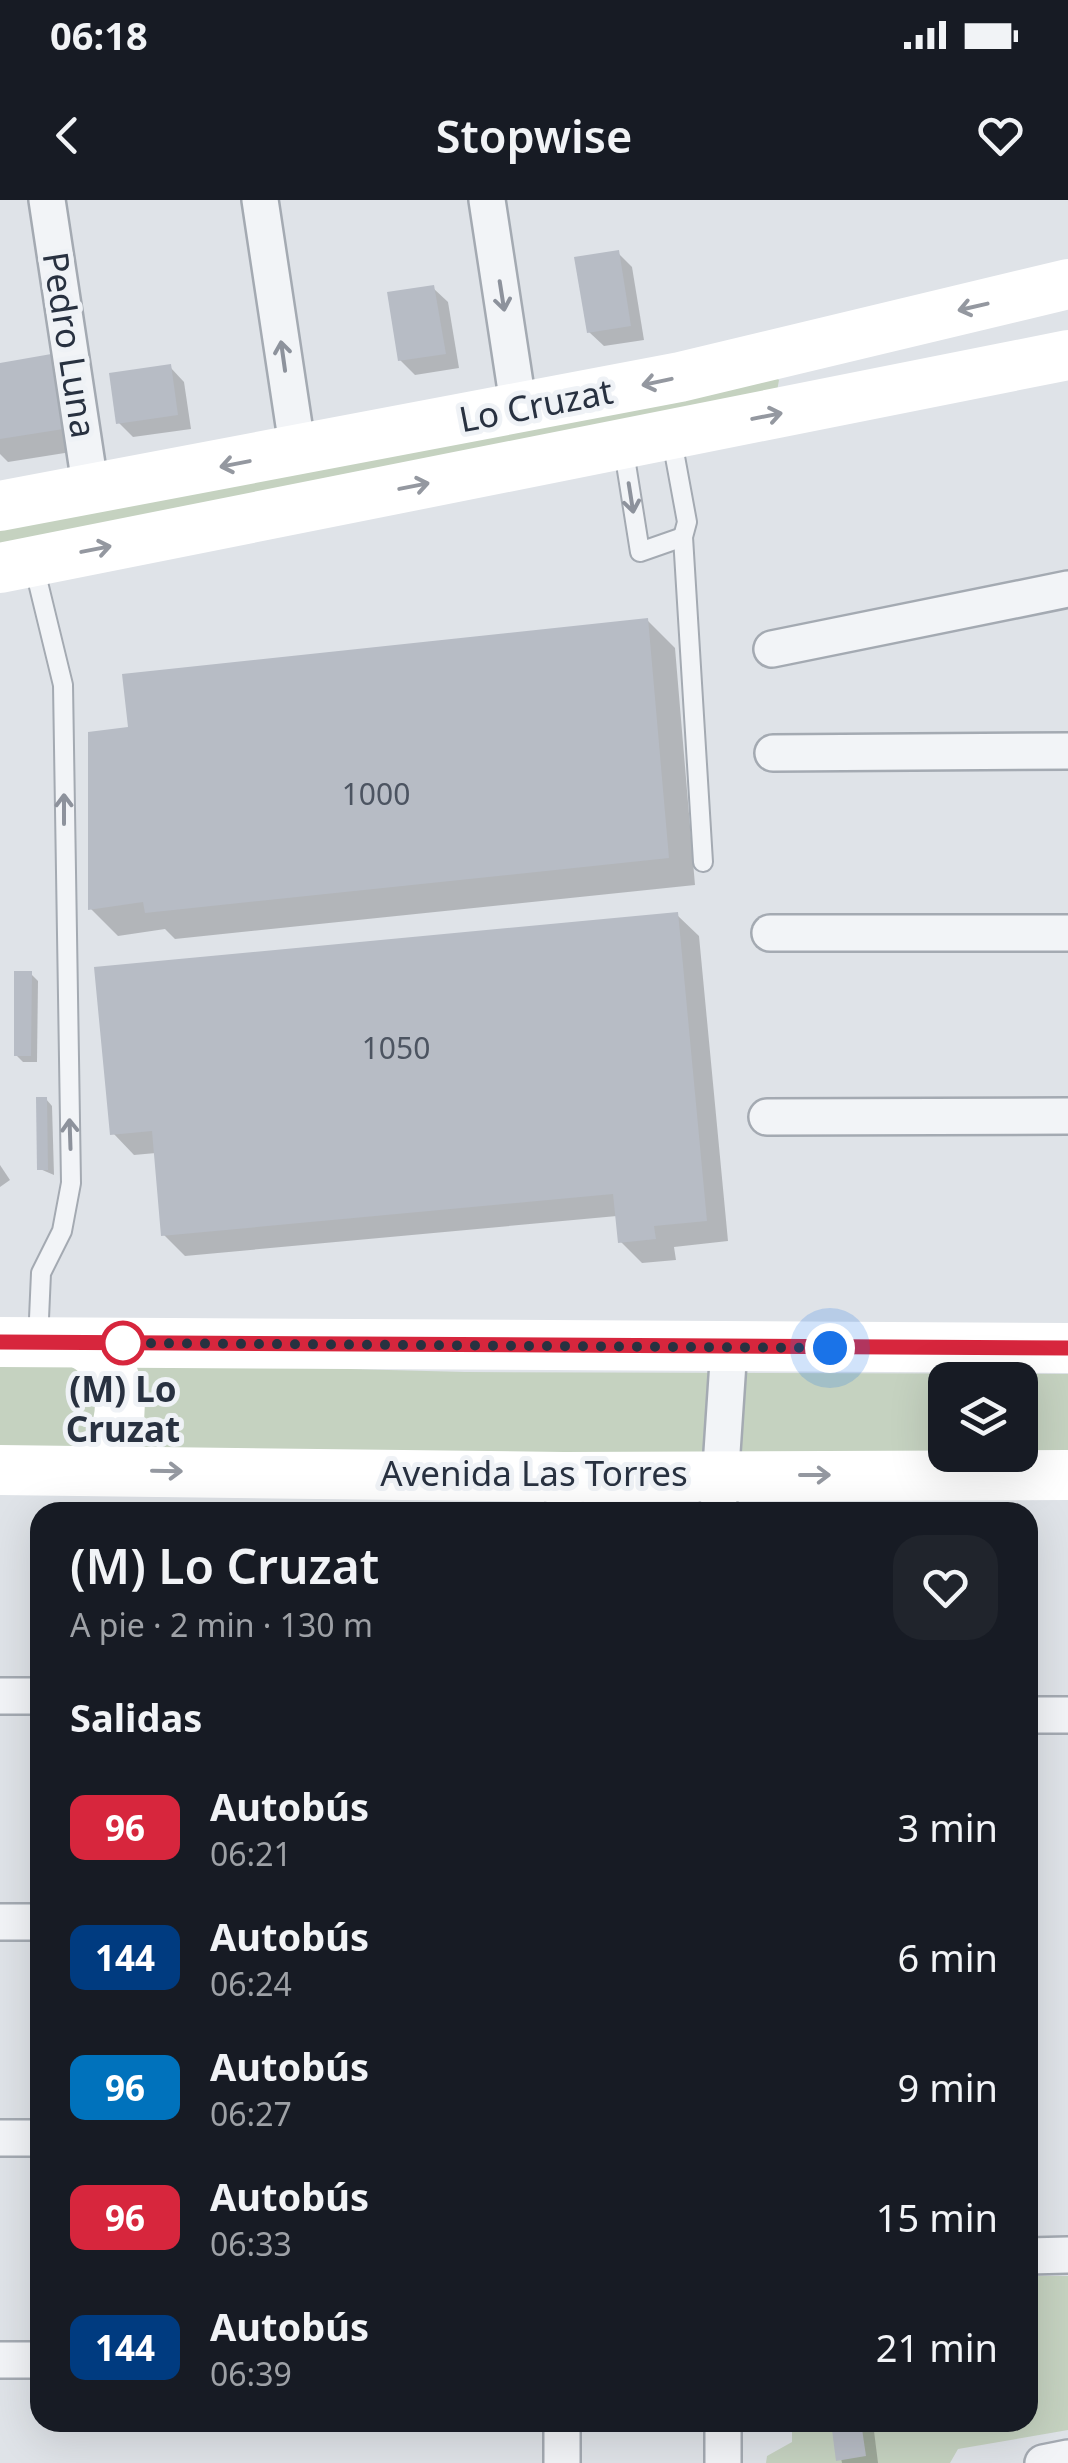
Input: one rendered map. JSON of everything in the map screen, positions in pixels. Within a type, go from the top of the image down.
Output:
[{"type":"street","name":"Pedro Luna","points":[[47,200],[91,491]]},
{"type":"street","points":[[260,200],[298,452]]},
{"type":"street","points":[[487,200],[519,410]]},
{"type":"street","name":"Lo Cruzat","points":[[0,506],[680,377],[1068,284]]},
{"type":"street","name":"Lo Cruzat","points":[[17,565],[1068,355]]},
{"type":"street","points":[[772,649],[1068,589]]},
{"type":"street","points":[[773,753],[1068,751]]},
{"type":"street","points":[[770,933],[1068,934]]},
{"type":"street","points":[[766,1117],[1068,1116]]},
{"type":"street","points":[[39,1342],[1068,1348]]},
{"type":"street","points":[[39,1342],[106,1363],[121,1403],[113,1440],[84,1469]]},
{"type":"street","points":[[718,1494],[730,1347]]},
{"type":"street","name":"Avenida Las Torres","points":[[0,1470],[84,1469],[564,1495],[718,1494],[1068,1474]]},
{"type":"street","points":[[0,1696],[30,1696]]},
{"type":"street","points":[[1038,1715],[1068,1715]]},
{"type":"street","points":[[0,1922],[30,1922]]},
{"type":"street","points":[[0,2138],[30,2138]]},
{"type":"street","points":[[1038,2256],[1068,2256]]},
{"type":"street","points":[[0,2360],[30,2360]]},
{"type":"street","points":[[562,2432],[562,2463]]},
{"type":"street","points":[[723,2432],[724,2463]]},
{"type":"street","points":[[1042,2463],[1068,2458]]},
{"type":"lane","points":[[671,435],[687,522],[683,537],[704,862]]},
{"type":"lane","points":[[623,444],[640,552],[683,537]]},
{"type":"lane","points":[[17,565],[63,684],[71,1183],[62,1231],[41,1273],[39,1342]]},
{"type":"green space","points":[[768,372],[779,380],[777,391],[0,544],[0,522]]},
{"type":"green space","points":[[0,1360],[465,1372],[928,1374],[928,1454],[0,1455]]},
{"type":"green space","points":[[1038,1374],[1068,1374],[1068,1453],[1038,1453]]},
{"type":"green space","points":[[1038,2276],[1068,2276],[1068,2430],[958,2449],[950,2463],[766,2463],[767,2456],[792,2442],[792,2432],[1038,2432]]},
{"type":"building","points":[[619,250],[631,326],[587,333],[574,257]]},
{"type":"building","points":[[434,285],[446,354],[398,361],[387,292]]},
{"type":"building","points":[[57,353],[70,428],[0,439],[0,363]]},
{"type":"building","points":[[171,364],[178,415],[116,424],[109,373]]},
{"type":"building","points":[[648,618],[669,858],[145,913],[143,902],[88,910],[88,732],[128,727],[122,674]]},
{"type":"building","points":[[678,912],[707,1221],[654,1226],[656,1239],[618,1243],[613,1194],[161,1236],[152,1131],[110,1135],[94,967]]},
{"type":"building","points":[[14,971],[32,971],[31,1056],[14,1056]]},
{"type":"building","points":[[36,1097],[47,1097],[48,1170],[37,1170]]},
{"type":"building","points":[[832,2432],[862,2432],[866,2456],[836,2461]]},
{"type":"bus line","name":"96","points":[[0,1342],[1068,1348]]},
{"type":"place","name":"(M) Lo Cruzat","points":[[123,1343]]},
{"type":"route","points":[[123,1343],[119,1343],[830,1348]]}]
